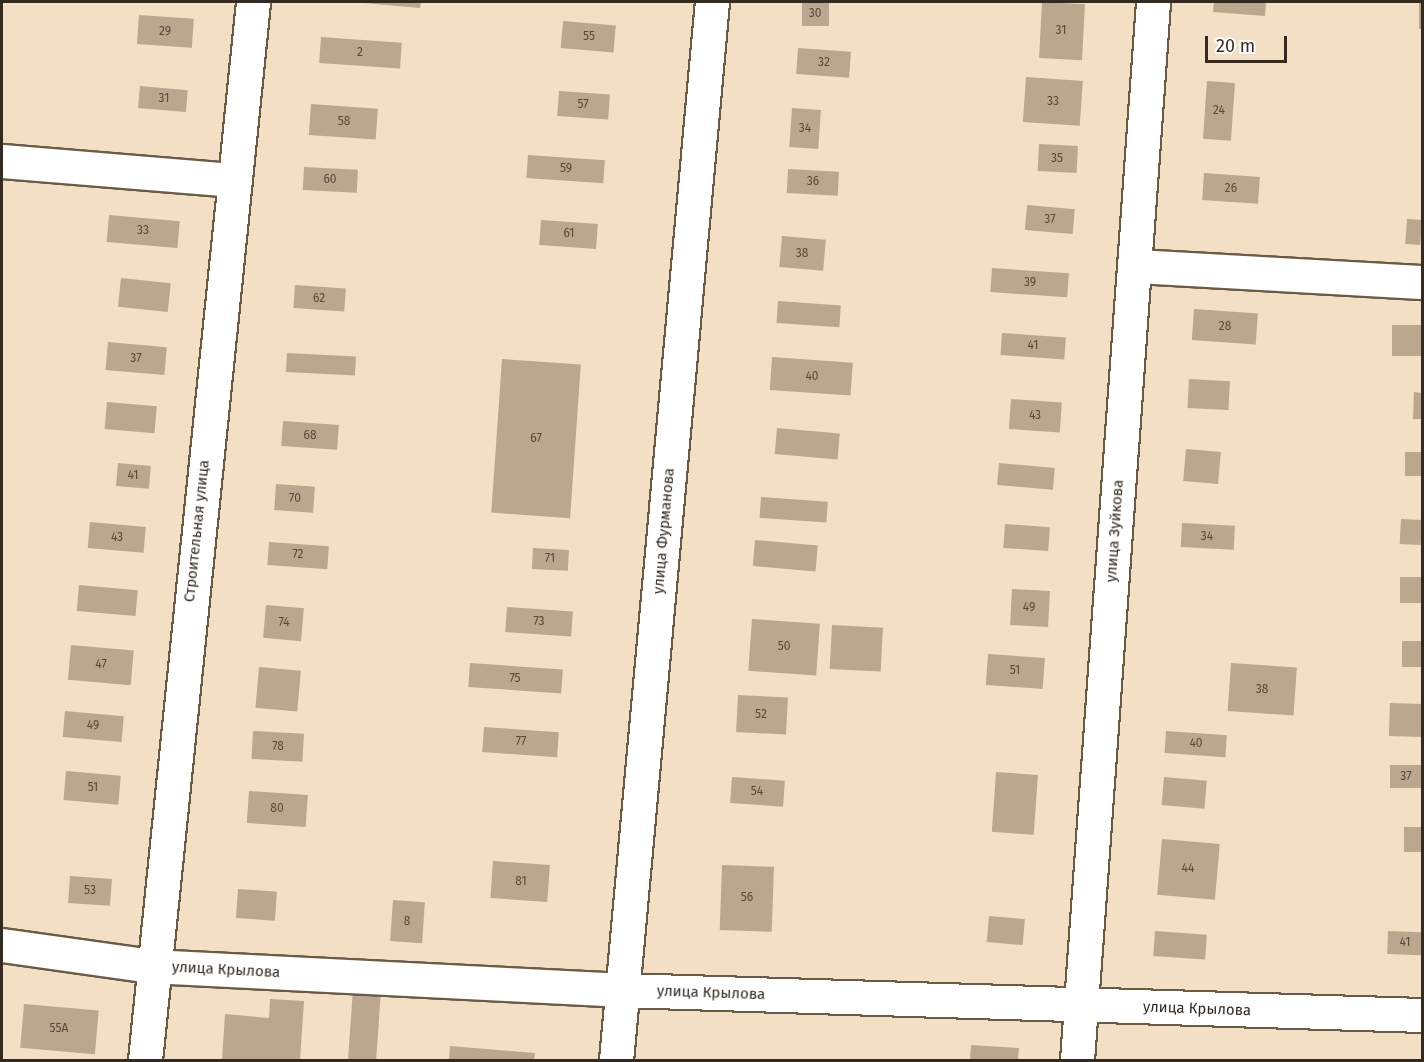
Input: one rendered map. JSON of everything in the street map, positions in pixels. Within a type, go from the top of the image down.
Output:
[{"type":"street","name":"Строительная улица","points":[[145,1060],[152,966],[253,2]]},
{"type":"street","name":"улица Фурманова","points":[[616,1060],[712,2]]},
{"type":"street","name":"улица Зуйкова","points":[[1077,1060],[1153,2]]},
{"type":"street","points":[[2,161],[233,180]]},
{"type":"street","points":[[1135,266],[1422,282]]},
{"type":"street","name":"улица Крылова","points":[[2,945],[152,966],[622,990],[1422,1015]]},
{"type":"building","points":[[353,2],[421,2],[420,8]]},
{"type":"building","points":[[802,2],[829,2],[829,26],[802,26]]},
{"type":"building","points":[[1042,2],[1085,4],[1082,60],[1039,58]]},
{"type":"building","points":[[1214,2],[1266,2],[1265,16],[1213,12]]},
{"type":"building","points":[[1419,2],[1422,2],[1422,29],[1419,29]]},
{"type":"building","points":[[139,15],[194,19],[192,48],[137,44]]},
{"type":"building","points":[[563,21],[616,26],[613,53],[561,48]]},
{"type":"building","points":[[321,37],[402,43],[400,69],[319,63]]},
{"type":"building","points":[[798,48],[851,52],[849,78],[796,74]]},
{"type":"building","points":[[1026,77],[1083,81],[1080,126],[1023,122]]},
{"type":"building","points":[[1207,81],[1235,83],[1231,141],[1203,139]]},
{"type":"building","points":[[140,86],[188,90],[186,112],[138,108]]},
{"type":"building","points":[[559,91],[610,95],[608,119],[557,116]]},
{"type":"building","points":[[311,104],[378,109],[376,140],[309,135]]},
{"type":"building","points":[[792,108],[821,110],[818,149],[789,147]]},
{"type":"building","points":[[1039,144],[1078,146],[1077,173],[1038,171]]},
{"type":"building","points":[[528,155],[605,160],[603,183],[526,178]]},
{"type":"building","points":[[304,167],[358,170],[357,193],[303,190]]},
{"type":"building","points":[[788,169],[839,172],[838,196],[787,193]]},
{"type":"building","points":[[1204,173],[1260,177],[1258,204],[1202,200]]},
{"type":"building","points":[[1027,205],[1075,209],[1073,234],[1025,230]]},
{"type":"building","points":[[109,215],[180,221],[177,248],[107,242]]},
{"type":"building","points":[[1407,219],[1422,220],[1420,245],[1405,244]]},
{"type":"building","points":[[541,220],[598,224],[596,249],[539,245]]},
{"type":"building","points":[[782,236],[826,240],[823,271],[779,267]]},
{"type":"building","points":[[992,268],[1069,273],[1067,297],[990,292]]},
{"type":"building","points":[[121,278],[171,283],[168,312],[118,307]]},
{"type":"building","points":[[295,285],[346,289],[344,312],[293,308]]},
{"type":"building","points":[[778,301],[841,305],[839,327],[776,323]]},
{"type":"building","points":[[1194,309],[1258,313],[1256,344],[1192,340]]},
{"type":"building","points":[[1392,325],[1422,325],[1422,356],[1392,356]]},
{"type":"building","points":[[1002,333],[1066,337],[1064,359],[1000,355]]},
{"type":"building","points":[[108,342],[167,347],[164,375],[106,370]]},
{"type":"building","points":[[287,353],[356,357],[355,376],[286,372]]},
{"type":"building","points":[[772,357],[853,363],[851,396],[770,390]]},
{"type":"building","points":[[502,359],[581,365],[570,518],[491,513]]},
{"type":"building","points":[[1189,379],[1230,381],[1228,410],[1187,408]]},
{"type":"building","points":[[1414,392],[1422,393],[1422,419],[1413,419]]},
{"type":"building","points":[[1011,399],[1062,403],[1060,432],[1009,429]]},
{"type":"building","points":[[107,402],[157,406],[154,433],[105,429]]},
{"type":"building","points":[[283,421],[339,425],[337,450],[281,446]]},
{"type":"building","points":[[777,428],[840,433],[837,459],[775,454]]},
{"type":"building","points":[[1186,449],[1221,452],[1218,484],[1183,481]]},
{"type":"building","points":[[1405,452],[1422,452],[1422,476],[1405,476]]},
{"type":"building","points":[[118,463],[151,466],[149,489],[116,486]]},
{"type":"building","points":[[999,463],[1055,468],[1053,490],[997,485]]},
{"type":"building","points":[[276,484],[315,487],[313,513],[274,510]]},
{"type":"building","points":[[761,497],[828,502],[826,523],[760,518]]},
{"type":"building","points":[[1401,519],[1422,520],[1421,545],[1400,544]]},
{"type":"building","points":[[90,522],[146,527],[144,553],[88,548]]},
{"type":"building","points":[[1182,523],[1235,526],[1234,550],[1181,547]]},
{"type":"building","points":[[1005,524],[1050,527],[1048,551],[1003,548]]},
{"type":"building","points":[[755,540],[818,545],[815,571],[753,566]]},
{"type":"building","points":[[269,542],[329,546],[327,569],[267,565]]},
{"type":"building","points":[[533,548],[569,550],[568,571],[532,569]]},
{"type":"building","points":[[1400,577],[1422,577],[1422,603],[1400,603]]},
{"type":"building","points":[[79,585],[138,590],[136,616],[77,611]]},
{"type":"building","points":[[1012,589],[1050,591],[1048,627],[1010,625]]},
{"type":"building","points":[[266,605],[304,608],[301,641],[263,638]]},
{"type":"building","points":[[507,607],[573,612],[571,637],[505,632]]},
{"type":"building","points":[[752,619],[820,624],[816,676],[748,671]]},
{"type":"building","points":[[832,625],[883,628],[881,672],[830,669]]},
{"type":"building","points":[[1402,641],[1422,641],[1422,667],[1402,667]]},
{"type":"building","points":[[71,645],[134,650],[131,685],[68,680]]},
{"type":"building","points":[[988,654],[1045,658],[1043,689],[986,685]]},
{"type":"building","points":[[470,663],[563,669],[561,693],[468,687]]},
{"type":"building","points":[[1231,663],[1297,668],[1293,715],[1228,711]]},
{"type":"building","points":[[259,667],[301,671],[297,712],[255,708]]},
{"type":"building","points":[[738,695],[788,698],[786,735],[736,732]]},
{"type":"building","points":[[1390,703],[1422,704],[1421,737],[1389,736]]},
{"type":"building","points":[[65,711],[124,716],[122,742],[63,737]]},
{"type":"building","points":[[484,727],[559,732],[557,757],[482,752]]},
{"type":"building","points":[[253,731],[304,734],[302,762],[252,759]]},
{"type":"building","points":[[1166,731],[1227,735],[1225,757],[1164,753]]},
{"type":"building","points":[[1390,765],[1422,765],[1422,788],[1390,788]]},
{"type":"building","points":[[66,771],[121,776],[118,805],[63,800]]},
{"type":"building","points":[[996,772],[1038,775],[1034,835],[992,832]]},
{"type":"building","points":[[732,777],[785,781],[783,807],[730,803]]},
{"type":"building","points":[[1164,777],[1207,781],[1204,809],[1162,805]]},
{"type":"building","points":[[249,791],[308,795],[306,827],[247,823]]},
{"type":"building","points":[[1404,827],[1422,827],[1422,852],[1404,852]]},
{"type":"building","points":[[1162,839],[1220,844],[1215,900],[1157,895]]},
{"type":"building","points":[[493,861],[550,865],[547,902],[490,898]]},
{"type":"building","points":[[722,865],[774,867],[772,932],[720,930]]},
{"type":"building","points":[[70,876],[112,879],[110,906],[68,903]]},
{"type":"building","points":[[238,889],[277,892],[275,921],[236,918]]},
{"type":"building","points":[[393,900],[425,902],[422,943],[390,941]]},
{"type":"building","points":[[989,916],[1025,919],[1023,945],[987,942]]},
{"type":"building","points":[[1155,931],[1207,935],[1205,960],[1153,956]]},
{"type":"building","points":[[1388,931],[1422,932],[1421,955],[1387,954]]},
{"type":"building","points":[[353,989],[381,991],[376,1060],[348,1060]]},
{"type":"building","points":[[270,999],[304,1001],[300,1060],[222,1060],[225,1014],[269,1018]]},
{"type":"building","points":[[24,1004],[99,1011],[95,1054],[20,1048]]},
{"type":"building","points":[[971,1045],[1019,1048],[1018,1060],[970,1060]]},
{"type":"building","points":[[450,1046],[535,1053],[534,1060],[449,1060]]}]
